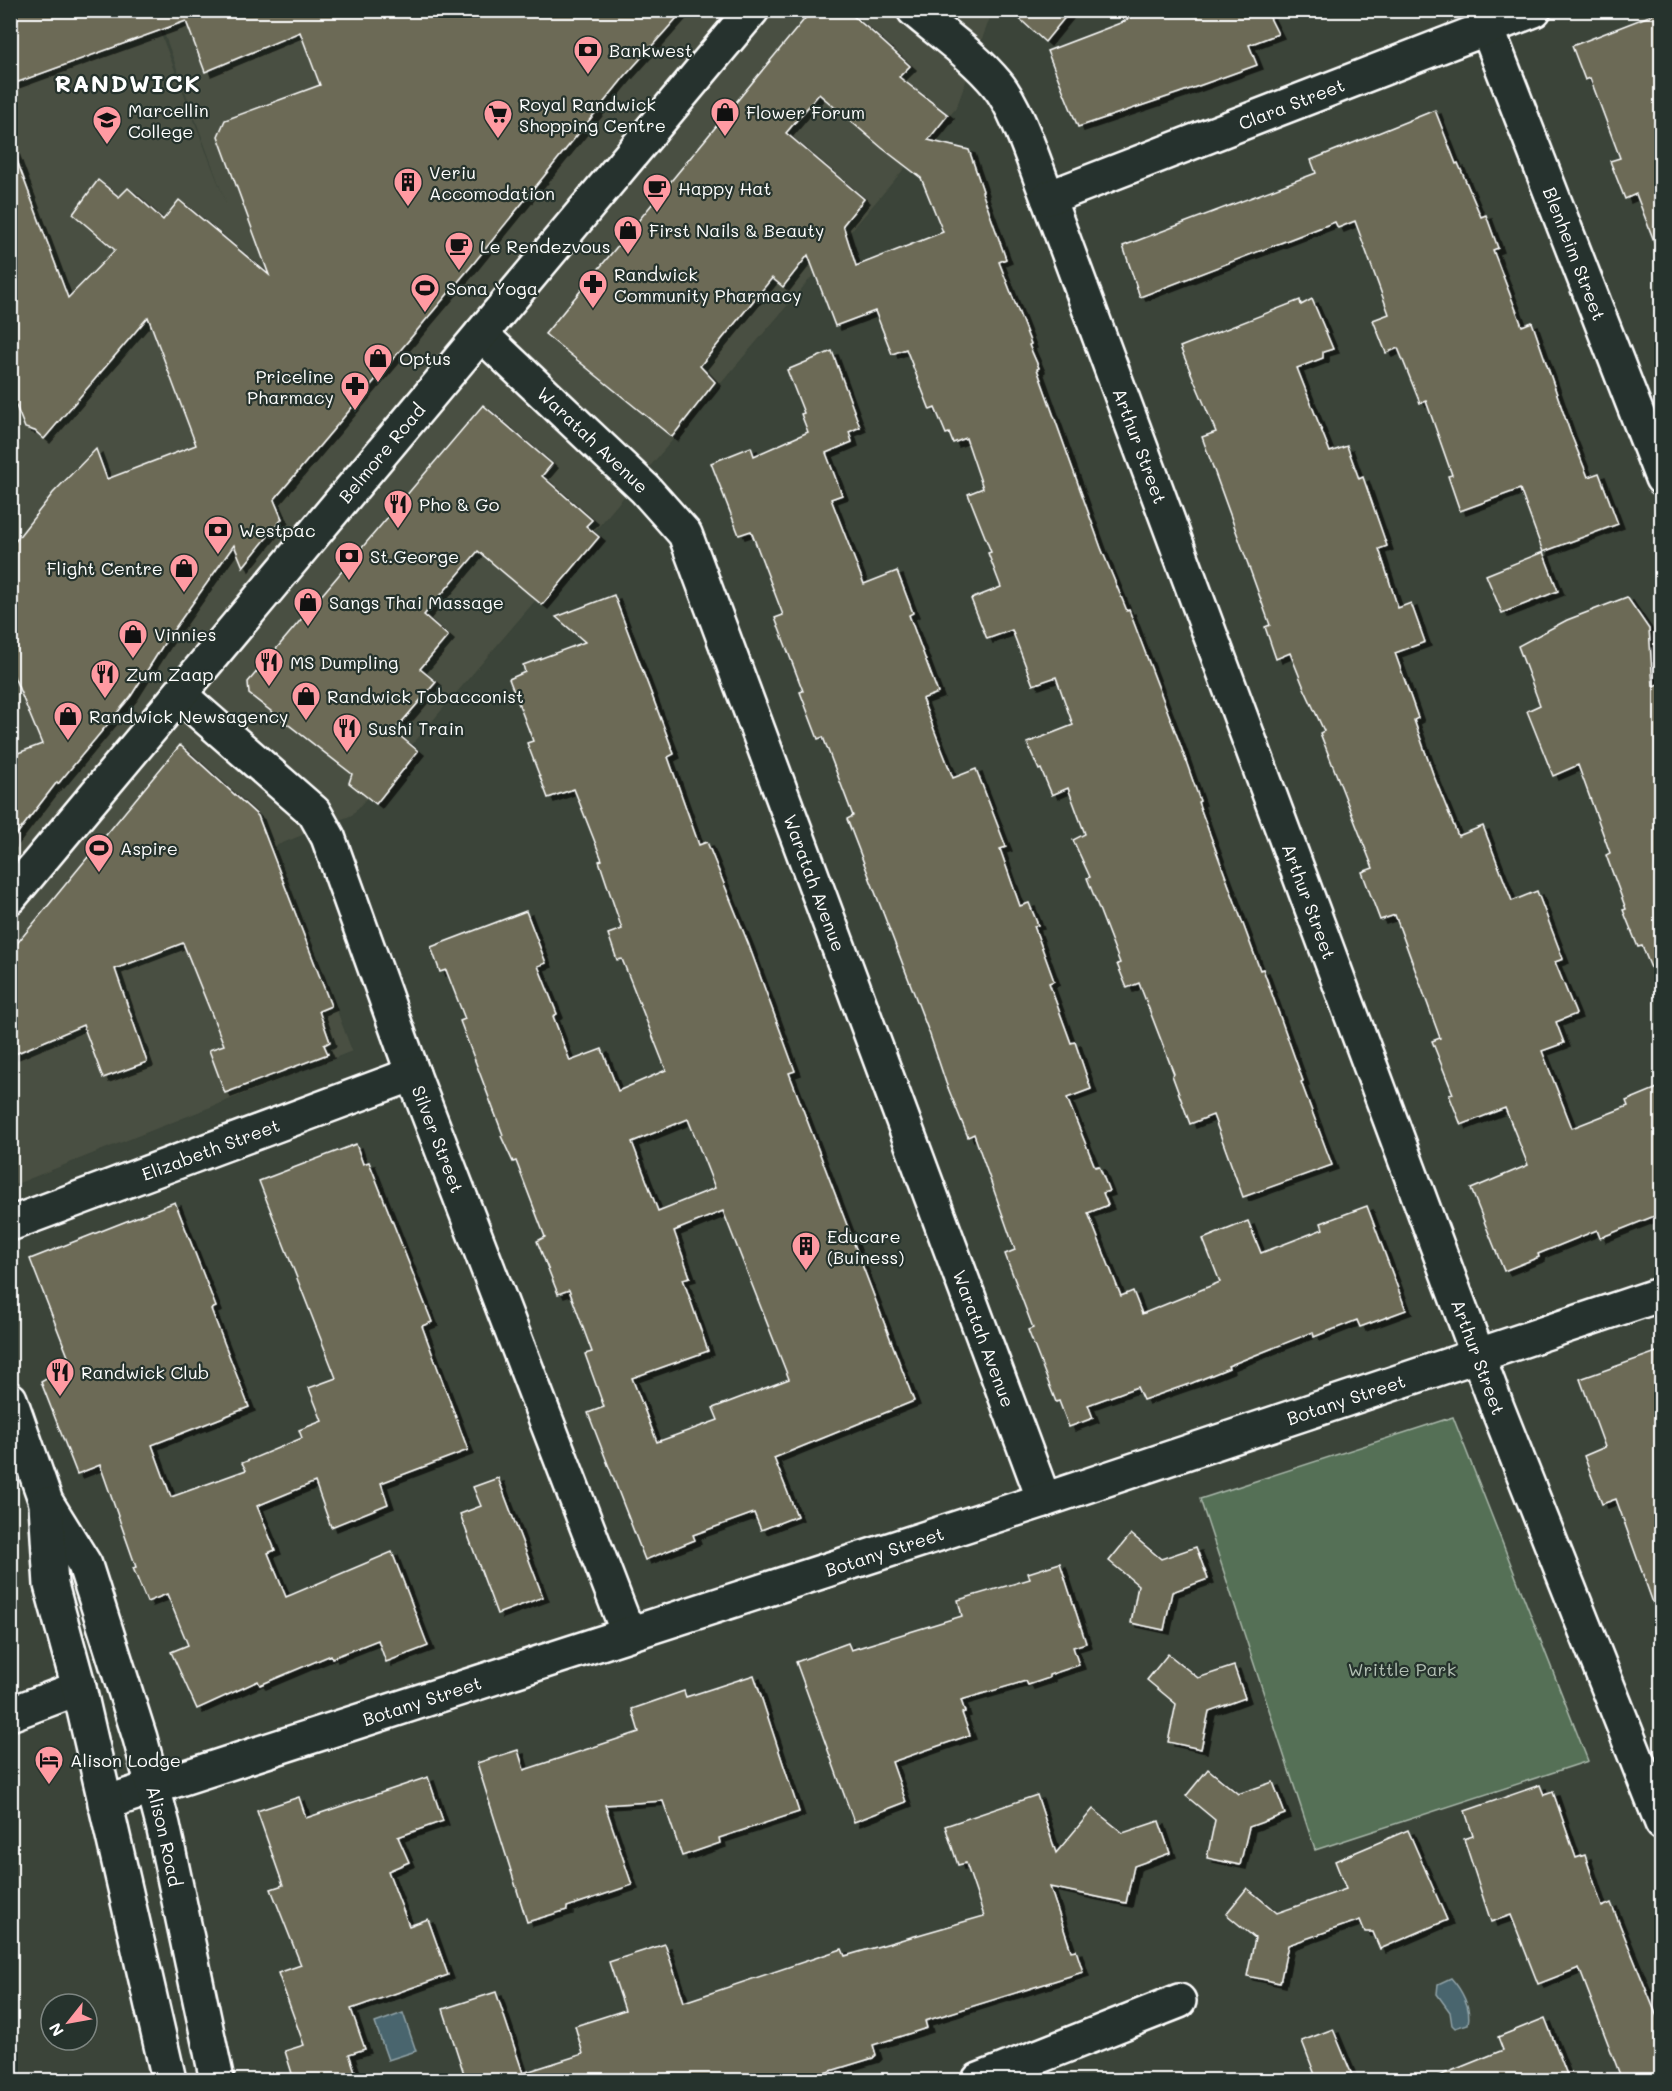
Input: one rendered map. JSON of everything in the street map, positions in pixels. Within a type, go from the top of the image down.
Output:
[{"type":"street","name":"Belmore Road","points":[[10,897],[752,10]]},
{"type":"street","name":"Arthur Street","points":[[914,10],[998,84],[1014,114],[1048,198],[1478,1355],[1662,1823]]},
{"type":"street","name":"Clara Street","points":[[1048,198],[1534,10]]},
{"type":"street","name":"Blenheim Street","points":[[1487,28],[1662,478]]},
{"type":"street","name":"Waratah Avenue","points":[[482,334],[645,489],[685,534],[1044,1500]]},
{"type":"street","name":"Silver Street","points":[[180,695],[314,812],[327,837],[413,1074],[628,1633]]},
{"type":"street","name":"Elizabeth Street","points":[[10,1224],[413,1074]]},
{"type":"street","name":"Botany Street","points":[[105,1803],[1044,1500],[1662,1294]]},
{"type":"street","name":"Alison Road","points":[[10,1399],[46,1502],[86,1565],[140,1738],[217,2080]]},
{"type":"street","name":"Alison Road","points":[[46,1502],[51,1585],[79,1688],[169,2080]]},
{"type":"street","points":[[10,1714],[79,1688]]},
{"type":"street","points":[[979,2080],[1179,2001]]},
{"type":"shaded area","points":[[152,11],[227,206],[156,11],[994,11],[956,108],[352,815],[275,846],[352,1051],[11,1186],[11,22]]},
{"type":"green space","name":"Writtle Park","points":[[1453,1417],[1588,1761],[1315,1850],[1200,1499]]},
{"type":"water","points":[[1451,1978],[1462,1993],[1469,2018],[1468,2024],[1455,2028],[1452,2025],[1450,2012],[1437,1994],[1438,1984]]},
{"type":"water","points":[[403,2013],[416,2051],[388,2060],[375,2023]]},
{"type":"building","points":[[26,10],[684,10],[625,76],[473,264],[274,500],[282,519],[243,567],[234,545],[165,642],[131,696],[58,784],[57,782],[10,843],[10,756],[42,744],[10,667],[10,548],[53,493],[96,449],[107,479],[196,445],[148,317],[44,439],[35,431],[25,428],[10,391],[10,151],[13,150],[68,298],[115,250],[73,214],[98,180],[119,197],[128,188],[163,220],[179,200],[269,275],[218,136],[225,120],[320,85],[300,32],[205,72],[186,21],[10,85],[10,16]]},
{"type":"building","points":[[812,10],[846,10],[910,66],[899,77],[948,115],[928,140],[969,150],[1006,259],[999,262],[1031,344],[1029,345],[1039,368],[1037,369],[1101,548],[1127,611],[1129,610],[1180,744],[1200,801],[1198,802],[1260,970],[1263,969],[1332,1165],[1243,1197],[1213,1115],[1190,1124],[1172,1075],[1174,1074],[1139,983],[1127,988],[1117,964],[1120,963],[1087,878],[1090,877],[1073,840],[1085,834],[1068,788],[1052,795],[1027,743],[1073,725],[1056,677],[1033,685],[1012,630],[987,639],[971,599],[1001,587],[988,553],[991,552],[968,494],[983,488],[966,438],[953,443],[949,433],[946,434],[935,408],[930,410],[906,349],[892,354],[875,311],[835,326],[808,255],[783,287],[772,278],[700,366],[715,382],[672,437],[545,334]],"holes":[[[819,94],[921,178],[943,232],[856,266],[843,225],[864,199],[786,133]]]},
{"type":"building","points":[[1010,10],[1071,10],[1045,42]]},
{"type":"building","points":[[1143,10],[1266,10],[1278,34],[1249,45],[1257,65],[1078,127],[1047,51],[1123,22]]},
{"type":"building","points":[[1662,11],[1662,254],[1659,254],[1636,194],[1625,199],[1610,161],[1620,158],[1590,78],[1585,80],[1572,46]]},
{"type":"building","points":[[1435,110],[1456,164],[1458,163],[1481,217],[1486,215],[1498,248],[1493,250],[1522,326],[1532,322],[1588,477],[1599,473],[1618,524],[1543,552],[1520,489],[1460,511],[1448,476],[1452,475],[1426,401],[1420,403],[1398,348],[1386,353],[1373,320],[1389,314],[1355,221],[1338,228],[1335,222],[1140,297],[1123,246],[1316,173],[1311,160]]},
{"type":"building","points":[[1312,299],[1333,349],[1323,352],[1323,358],[1297,368],[1330,452],[1347,446],[1359,479],[1363,477],[1387,546],[1379,549],[1398,608],[1411,603],[1425,642],[1395,653],[1418,718],[1414,720],[1433,774],[1458,836],[1483,826],[1512,901],[1537,891],[1563,959],[1555,962],[1576,1014],[1556,1022],[1564,1043],[1542,1051],[1572,1128],[1628,1106],[1626,1101],[1662,1086],[1662,1213],[1600,1238],[1597,1230],[1538,1254],[1539,1257],[1504,1271],[1471,1189],[1528,1165],[1505,1108],[1461,1125],[1449,1095],[1453,1094],[1432,1041],[1440,1038],[1395,915],[1380,920],[1362,872],[1373,868],[1320,733],[1324,731],[1290,653],[1276,659],[1265,627],[1270,625],[1202,437],[1216,432],[1180,347],[1300,300],[1301,305]]},
{"type":"building","points":[[832,351],[860,427],[849,432],[852,442],[826,453],[842,495],[831,499],[864,584],[897,571],[913,613],[909,615],[938,693],[922,699],[953,778],[976,769],[1006,847],[1000,849],[1020,906],[1029,903],[1038,925],[1034,926],[1054,981],[1049,983],[1071,1043],[1075,1042],[1091,1089],[1067,1098],[1095,1167],[1099,1166],[1109,1191],[1103,1193],[1108,1205],[1088,1213],[1121,1296],[1133,1291],[1142,1314],[1220,1282],[1203,1239],[1248,1221],[1261,1253],[1323,1229],[1321,1223],[1367,1206],[1406,1310],[1360,1327],[1357,1320],[1314,1337],[1313,1332],[1192,1383],[1143,1400],[1137,1387],[1088,1405],[1093,1418],[1069,1427],[1059,1401],[1056,1402],[1028,1330],[1033,1328],[1005,1254],[1015,1250],[974,1134],[968,1137],[946,1083],[930,1035],[847,819],[853,816],[823,737],[818,739],[800,692],[803,691],[775,618],[783,615],[751,531],[739,535],[711,463],[751,447],[754,456],[808,432],[801,414],[804,413],[787,370]]},
{"type":"building","points":[[483,405],[552,464],[542,476],[592,520],[586,526],[599,537],[542,605],[478,551],[424,615],[448,636],[420,669],[436,682],[394,731],[418,751],[376,804],[349,783],[352,774],[249,694],[248,682]]},
{"type":"building","points":[[1543,552],[1558,591],[1502,613],[1486,575]]},
{"type":"building","points":[[614,595],[674,754],[668,757],[699,845],[707,842],[748,943],[795,1071],[789,1073],[914,1401],[774,1458],[797,1516],[761,1530],[754,1513],[693,1535],[695,1540],[645,1560],[588,1413],[604,1407],[585,1354],[592,1352],[569,1290],[558,1294],[537,1241],[545,1237],[516,1161],[513,1162],[501,1136],[503,1135],[460,1021],[465,1019],[446,970],[440,972],[431,947],[526,911],[546,963],[538,966],[557,1014],[553,1016],[570,1061],[602,1049],[618,1091],[666,1070],[622,959],[617,960],[608,934],[622,929],[599,861],[602,860],[574,789],[548,798],[527,743],[533,741],[509,679],[525,672],[523,665],[585,642],[556,617]],"holes":[[[688,1119],[715,1188],[658,1211],[632,1142]],[[723,1211],[789,1379],[713,1408],[718,1420],[657,1442],[632,1378],[708,1351],[683,1279],[690,1277],[674,1231]]]},
{"type":"building","points":[[1627,597],[1649,629],[1653,686],[1662,683],[1660,990],[1642,946],[1638,947],[1623,910],[1626,909],[1606,855],[1610,853],[1578,765],[1553,776],[1527,711],[1540,705],[1518,646],[1567,620]]},
{"type":"building","points":[[180,745],[258,816],[331,1006],[319,1011],[330,1042],[324,1045],[328,1054],[225,1093],[209,1050],[224,1045],[183,943],[115,969],[147,1062],[103,1078],[83,1025],[10,1056],[10,952]]},
{"type":"building","points":[[356,1144],[363,1164],[369,1162],[432,1322],[422,1326],[468,1450],[381,1483],[388,1504],[331,1527],[315,1482],[257,1506],[275,1550],[268,1553],[286,1597],[392,1552],[428,1646],[386,1662],[378,1640],[332,1658],[331,1655],[260,1685],[258,1681],[197,1709],[171,1652],[188,1645],[167,1594],[147,1602],[133,1568],[136,1567],[100,1465],[77,1474],[41,1382],[71,1364],[30,1259],[175,1202],[216,1307],[211,1309],[249,1407],[152,1445],[171,1497],[246,1470],[242,1463],[302,1438],[299,1430],[322,1421],[309,1388],[336,1378],[259,1181]]},
{"type":"building","points":[[1662,1350],[1662,1617],[1658,1617],[1616,1499],[1602,1504],[1584,1456],[1605,1447],[1580,1379]]},
{"type":"building","points":[[498,1478],[543,1597],[497,1614],[460,1514],[481,1506],[473,1487]]},
{"type":"building","points":[[1131,1534],[1161,1559],[1196,1547],[1208,1579],[1172,1592],[1164,1630],[1131,1623],[1138,1585],[1109,1561]]},
{"type":"building","points":[[1060,1563],[1086,1643],[1073,1647],[1079,1665],[1028,1685],[1026,1681],[961,1700],[965,1712],[962,1713],[970,1735],[892,1762],[906,1802],[854,1822],[796,1662],[848,1643],[851,1650],[962,1616],[958,1600],[1030,1579],[1028,1573]]},
{"type":"building","points":[[1168,1654],[1198,1678],[1234,1666],[1245,1698],[1209,1711],[1201,1749],[1168,1742],[1176,1704],[1147,1680]]},
{"type":"building","points":[[754,1675],[799,1812],[719,1838],[720,1843],[682,1856],[663,1801],[605,1805],[632,1885],[567,1907],[567,1910],[527,1922],[477,1763],[518,1750],[524,1770],[639,1732],[632,1709],[684,1691],[686,1697]]},
{"type":"building","points":[[1208,1769],[1238,1794],[1273,1782],[1285,1814],[1249,1827],[1240,1865],[1207,1858],[1215,1820],[1186,1796]]},
{"type":"building","points":[[428,1777],[443,1821],[398,1837],[409,1862],[388,1871],[409,1926],[428,1919],[448,1975],[351,2009],[365,2049],[349,2054],[358,2080],[294,2080],[285,2051],[304,2045],[278,1973],[301,1965],[271,1889],[283,1885],[257,1811],[299,1797],[306,1818]]},
{"type":"building","points":[[1540,1785],[1544,1795],[1553,1792],[1576,1858],[1585,1855],[1602,1907],[1611,1903],[1662,2029],[1662,2080],[1622,2080],[1579,1968],[1538,1984],[1511,1915],[1491,1922],[1464,1839],[1473,1836],[1465,1811]]},
{"type":"building","points":[[1037,1795],[1056,1853],[1093,1809],[1123,1833],[1159,1821],[1170,1853],[1134,1866],[1126,1903],[1050,1887],[1071,1951],[1076,1950],[1083,1972],[925,2021],[927,2028],[873,2045],[876,2055],[873,2058],[801,2080],[466,2080],[443,2009],[496,1992],[523,2073],[583,2054],[575,2026],[625,2010],[609,1962],[665,1944],[684,2002],[842,1949],[845,1956],[984,1916],[966,1863],[958,1865],[945,1826]]},
{"type":"building","points":[[1408,1830],[1447,1920],[1380,1949],[1373,1932],[1365,1932],[1360,1920],[1288,1945],[1280,1983],[1247,1976],[1255,1938],[1226,1914],[1247,1888],[1277,1913],[1346,1889],[1335,1861]]},
{"type":"building","points":[[1545,2018],[1569,2080],[1429,2080],[1503,2050],[1498,2037]]},
{"type":"building","points":[[1333,2029],[1354,2080],[1317,2080],[1302,2041]]},
{"type":"place","name":"Bankwest","points":[[588,76]]},
{"type":"place","name":"Flower Forum","points":[[725,138]]},
{"type":"place","name":"Royal Randwick Shopping Centre","points":[[498,140]]},
{"type":"place","name":"Marcellin College","points":[[107,146]]},
{"type":"place","name":"Veriu Accomodation","points":[[408,208]]},
{"type":"place","name":"Happy Hat","points":[[657,214]]},
{"type":"place","name":"First Nails & Beauty","points":[[628,256]]},
{"type":"place","name":"Le Rendezvous","points":[[459,272]]},
{"type":"place","name":"Randwick Community Pharmacy","points":[[593,310]]},
{"type":"place","name":"Sona Yoga","points":[[425,314]]},
{"type":"place","name":"Optus","points":[[378,384]]},
{"type":"place","name":"Priceline Pharmacy","points":[[355,412]]},
{"type":"place","name":"Pho & Go","points":[[398,530]]},
{"type":"place","name":"Westpac","points":[[218,556]]},
{"type":"place","name":"St.George","points":[[349,582]]},
{"type":"place","name":"Flight Centre","points":[[184,594]]},
{"type":"place","name":"Sangs Thai Massage","points":[[308,628]]},
{"type":"place","name":"Vinnies","points":[[133,660]]},
{"type":"place","name":"MS Dumpling","points":[[269,688]]},
{"type":"place","name":"Zum Zaap","points":[[105,700]]},
{"type":"place","name":"Randwick Tobacconist","points":[[306,722]]},
{"type":"place","name":"Randwick Newsagency","points":[[68,742]]},
{"type":"place","name":"Sushi Train","points":[[347,754]]},
{"type":"place","name":"Aspire","points":[[99,874]]},
{"type":"place","name":"Educare (Buiness)","points":[[806,1272]]},
{"type":"place","name":"Randwick Club","points":[[60,1398]]},
{"type":"place","name":"Alison Lodge","points":[[49,1786]]},
{"type":"district","name":"RANDWICK","points":[[128,82]]}]
